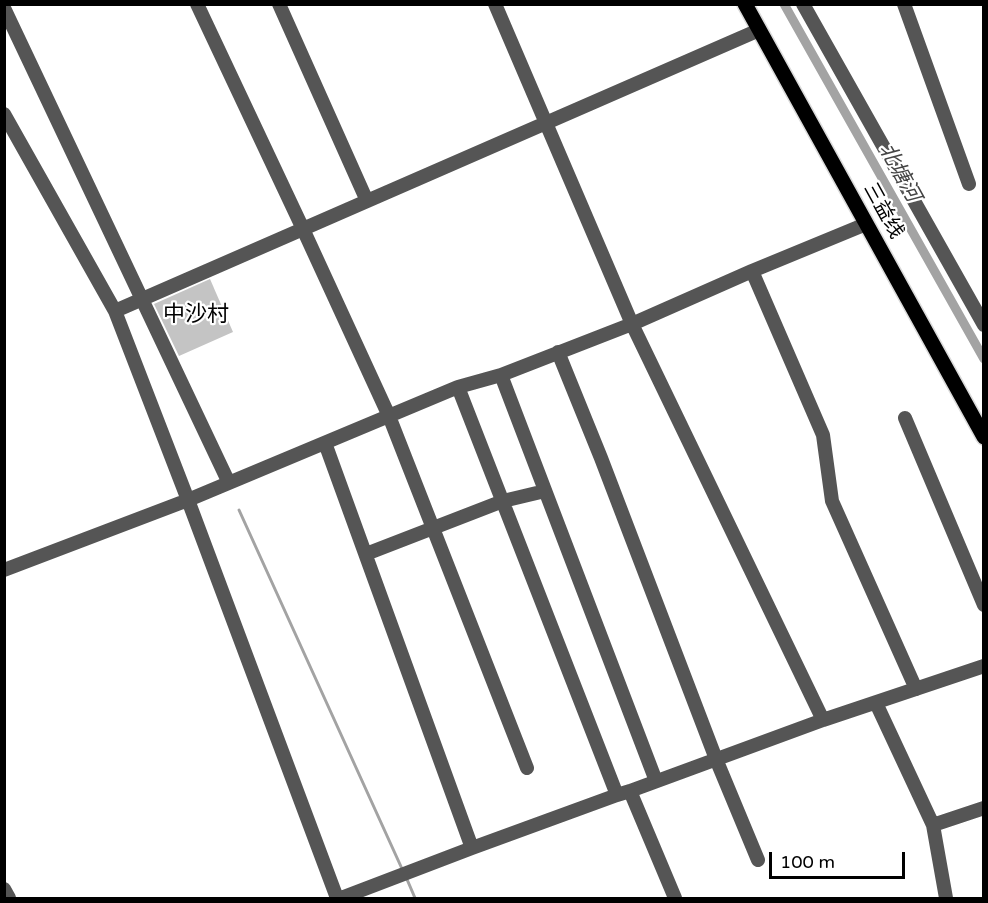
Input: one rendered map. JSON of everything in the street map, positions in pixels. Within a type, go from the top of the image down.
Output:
[{"type":"main road","name":"三益线","points":[[745,4],[984,437]]},
{"type":"street","points":[[197,4],[389,416],[527,768]]},
{"type":"street","points":[[279,4],[367,201]]},
{"type":"street","points":[[495,4],[632,324],[823,720]]},
{"type":"street","points":[[904,4],[969,184]]},
{"type":"street","points":[[809,6],[984,325]]},
{"type":"street","points":[[4,8],[229,483]]},
{"type":"street","points":[[115,311],[759,30]]},
{"type":"street","points":[[4,114],[115,311],[337,898]]},
{"type":"street","points":[[4,570],[188,500],[458,387],[501,375],[632,324],[866,224]]},
{"type":"street","points":[[752,271],[823,435],[832,501],[916,689]]},
{"type":"street","points":[[558,352],[606,469],[716,759],[758,860]]},
{"type":"street","points":[[501,375],[656,781]]},
{"type":"street","points":[[458,387],[623,793],[675,898]]},
{"type":"street","points":[[905,418],[984,606]]},
{"type":"street","points":[[325,443],[472,848]]},
{"type":"street","points":[[366,554],[503,501],[545,490]]},
{"type":"street","points":[[342,898],[823,720],[984,666]]},
{"type":"street","points":[[876,703],[933,825],[946,898]]},
{"type":"street","points":[[933,825],[984,808]]},
{"type":"street","points":[[4,889],[9,898]]},
{"type":"building","points":[[210,279],[233,332],[179,356],[154,304]]},
{"type":"waterway","name":"北塘河","points":[[784,4],[984,359]]},
{"type":"waterway","points":[[239,510],[403,871]]},
{"type":"waterway","points":[[406,877],[415,898]]},
{"type":"district","name":"中沙村","points":[[196,315]]}]
